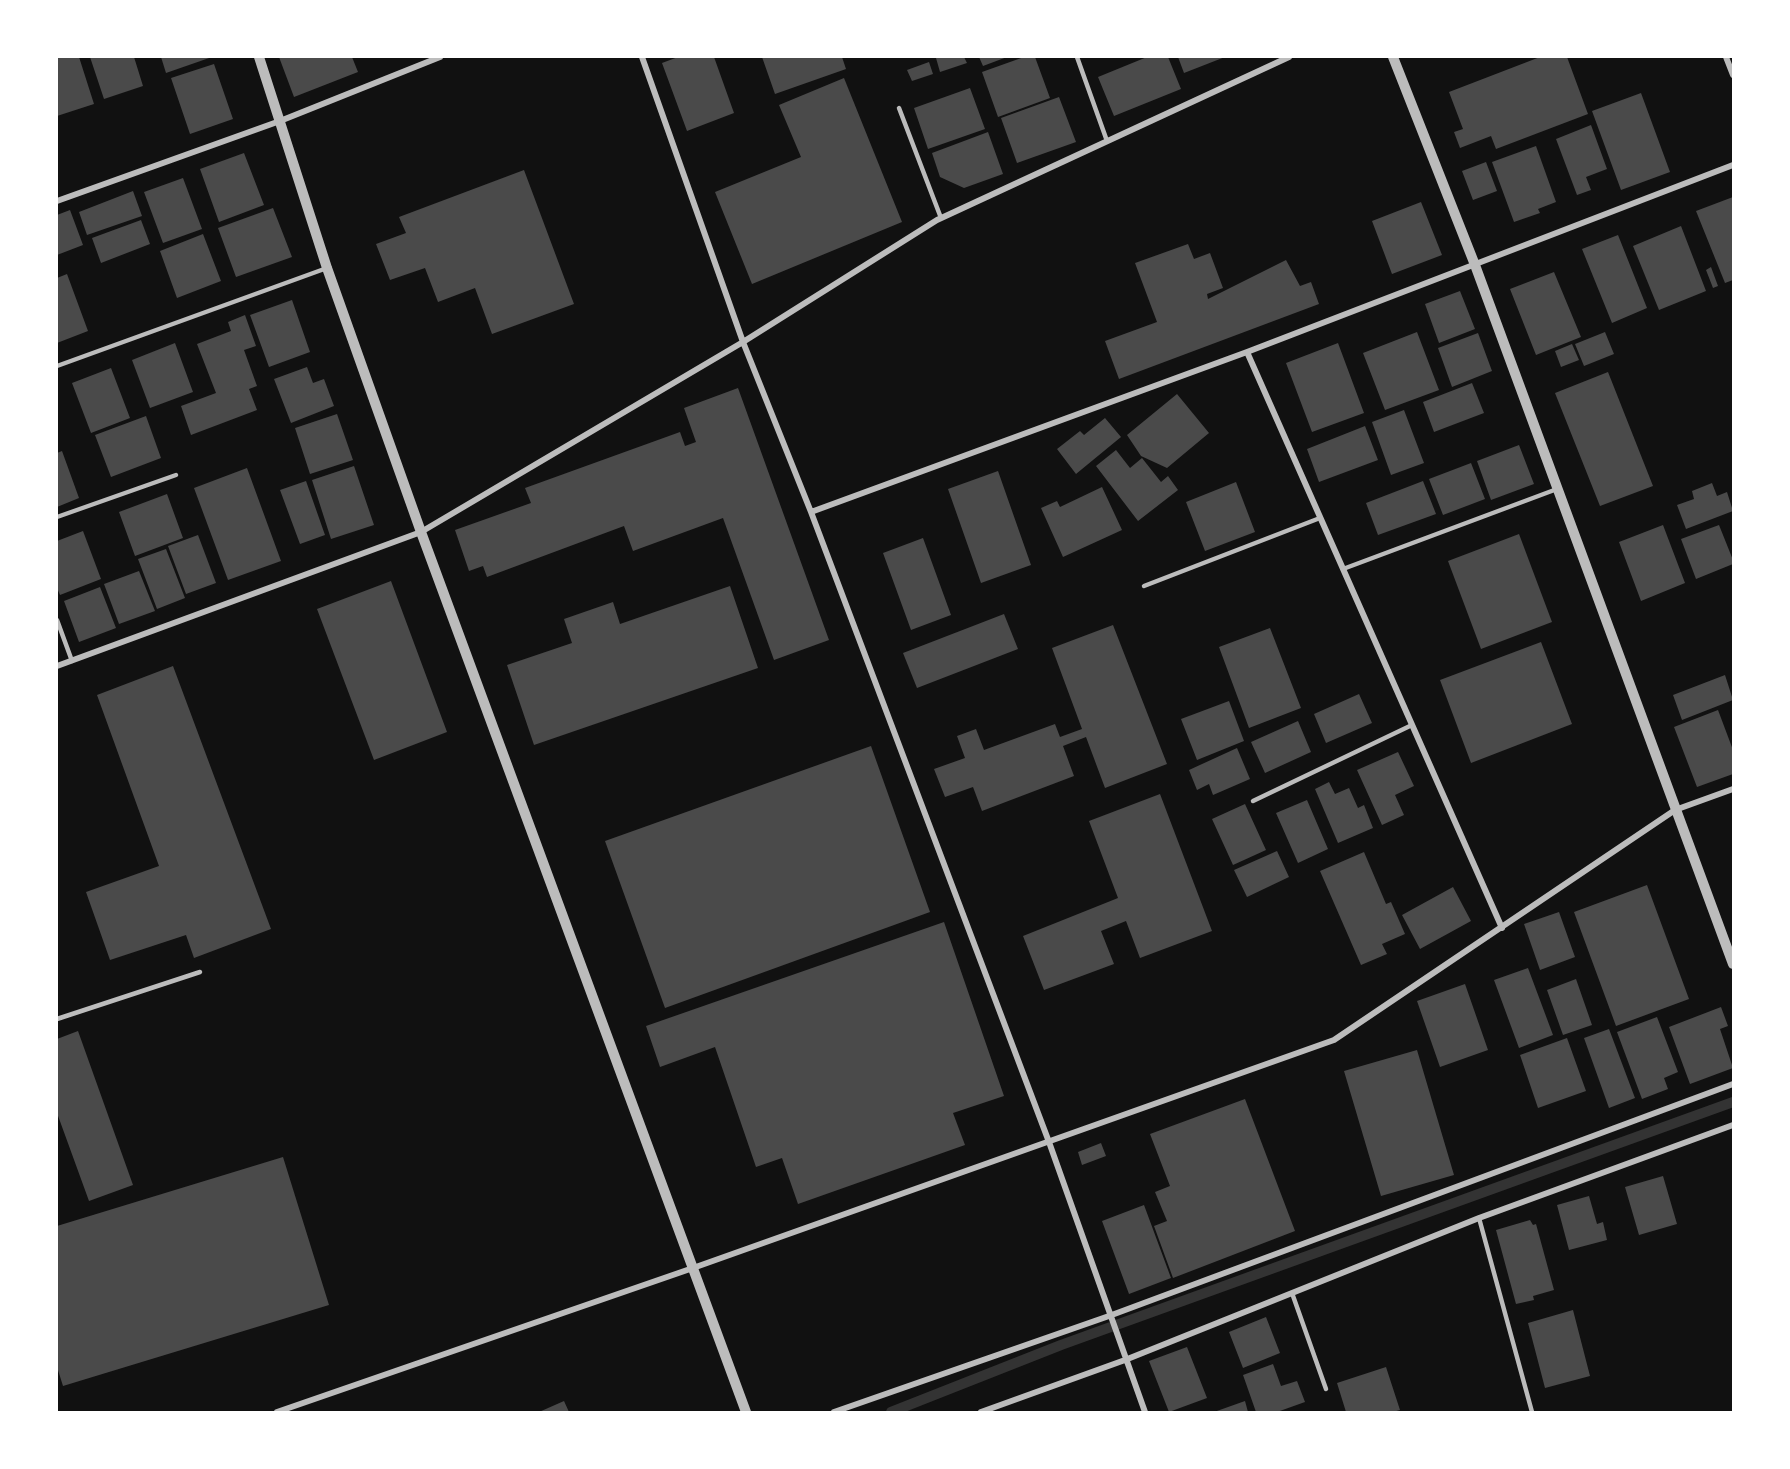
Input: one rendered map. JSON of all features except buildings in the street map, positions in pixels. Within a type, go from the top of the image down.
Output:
[{"type":"street","points":[[259,57],[327,268],[421,532],[746,1412]]},
{"type":"street","points":[[57,201],[280,121],[440,57]]},
{"type":"street","points":[[642,57],[743,342],[811,512],[1049,1142],[1145,1412]]},
{"type":"street","points":[[57,666],[421,532],[743,342],[941,218],[1289,57]]},
{"type":"street","points":[[1394,57],[1475,265],[1733,964]]},
{"type":"street","points":[[1726,57],[1733,75]]},
{"type":"street","points":[[811,512],[1247,352],[1733,165]]},
{"type":"street","points":[[1247,352],[1502,928]]},
{"type":"street","points":[[277,1412],[693,1268],[1334,1040],[1675,810],[1733,789]]},
{"type":"street","points":[[834,1412],[1110,1317],[1733,1084]]},
{"type":"street","points":[[981,1412],[1125,1360],[1479,1218],[1733,1125]]},
{"type":"lane","points":[[1077,57],[1107,141]]},
{"type":"lane","points":[[899,108],[941,218]]},
{"type":"lane","points":[[57,366],[327,268]]},
{"type":"lane","points":[[57,517],[176,475]]},
{"type":"lane","points":[[1343,569],[1557,489]]},
{"type":"lane","points":[[1144,586],[1320,518]]},
{"type":"lane","points":[[57,620],[72,661]]},
{"type":"lane","points":[[1253,801],[1412,725]]},
{"type":"lane","points":[[57,1019],[200,972]]},
{"type":"lane","points":[[1479,1218],[1532,1412]]},
{"type":"lane","points":[[1292,1293],[1326,1389]]},
{"type":"waterway","points":[[891,1412],[1061,1345],[1733,1102]]}]
